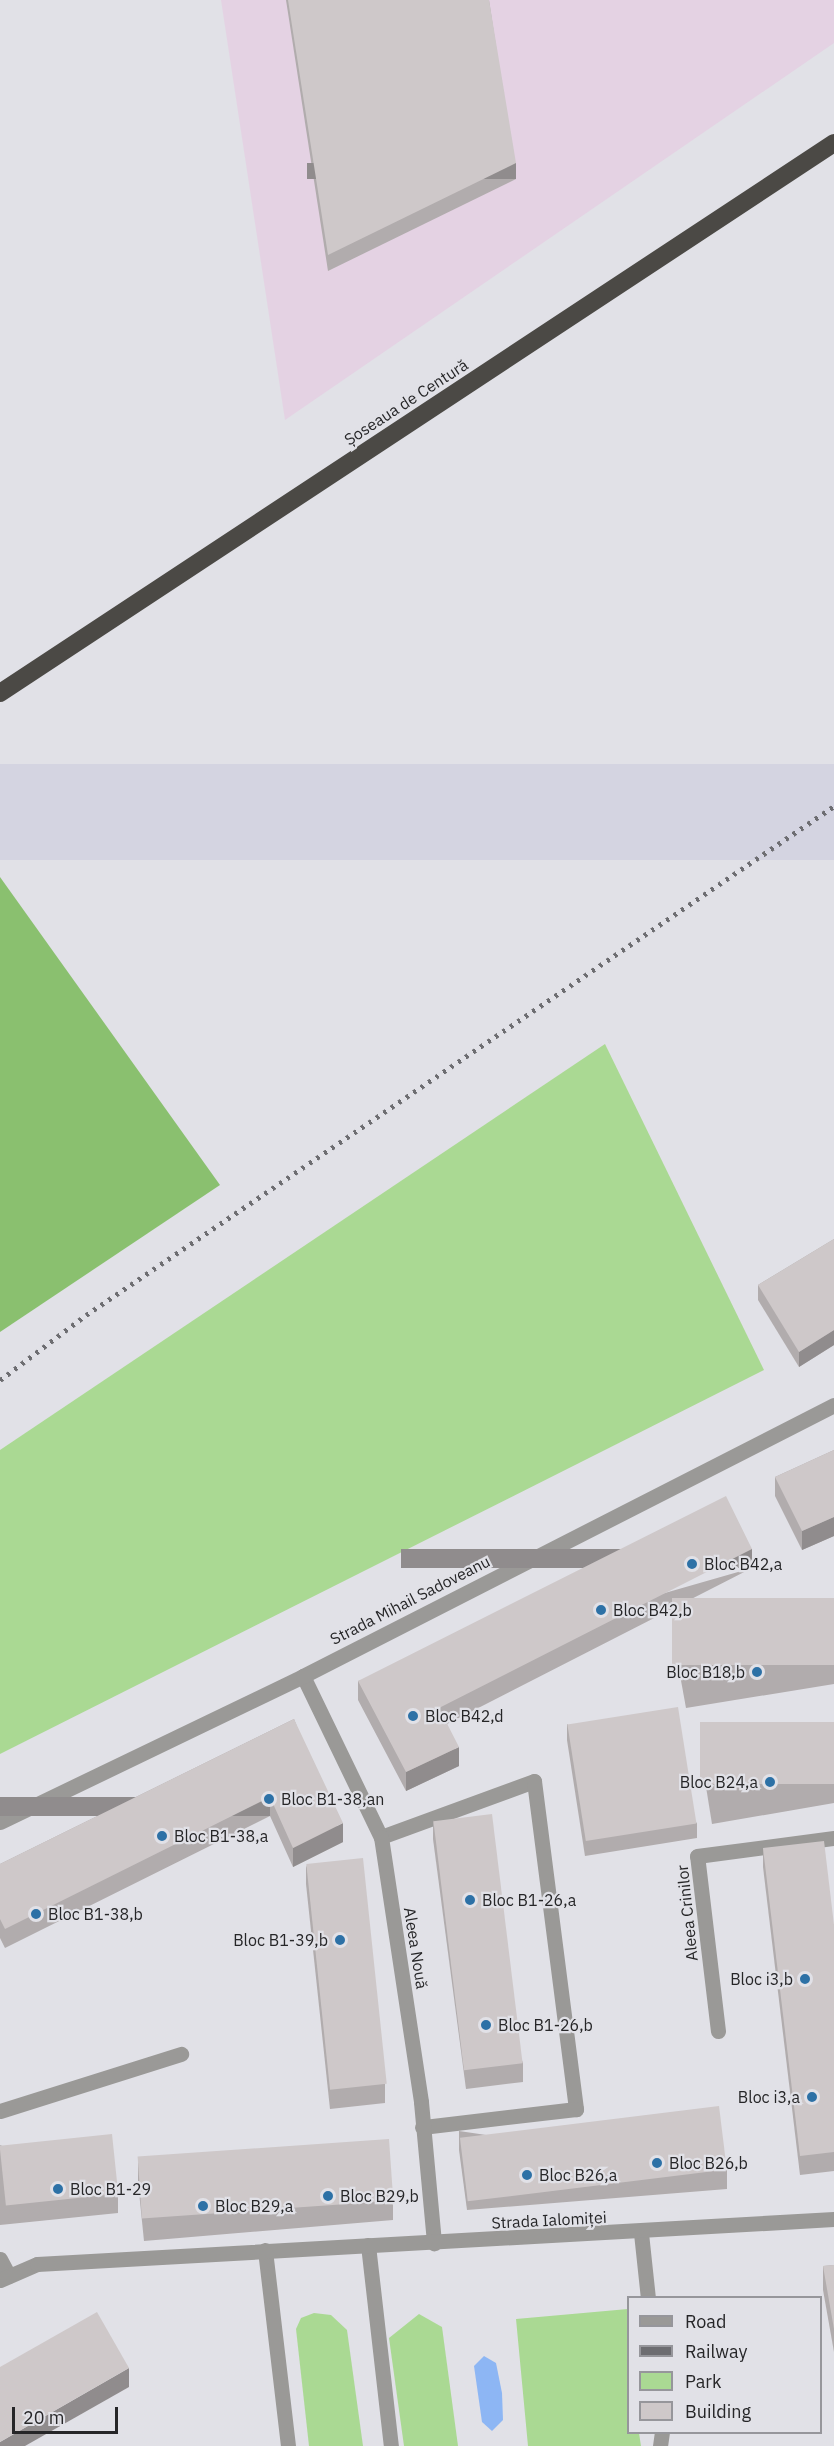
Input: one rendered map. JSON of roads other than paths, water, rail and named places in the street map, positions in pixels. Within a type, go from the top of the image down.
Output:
[{"type":"highway","name":"Șoseaua de Centură","points":[[0,693],[834,143]]},
{"type":"street","name":"Strada Mihail Sadoveanu","points":[[0,1822],[303,1676],[834,1405]]},
{"type":"street","name":"Aleea Nouă","points":[[303,1676],[381,1837],[422,2127],[434,2243]]},
{"type":"street","points":[[381,1837],[534,1781],[576,2109],[422,2127]]},
{"type":"street","name":"Aleea Crinilor","points":[[718,2031],[698,1856],[834,1838]]},
{"type":"street","points":[[0,2111],[181,2054]]},
{"type":"street","name":"Strada Ialomiței","points":[[4,2278],[37,2264],[265,2250],[641,2233],[834,2219]]},
{"type":"street","points":[[641,2233],[648,2296]]},
{"type":"street","points":[[368,2246],[391,2446]]},
{"type":"street","points":[[265,2250],[288,2446]]},
{"type":"street","points":[[0,2259],[4,2278]]},
{"type":"water","points":[[484,2356],[496,2363],[502,2393],[503,2420],[492,2431],[482,2422],[474,2366]]},
{"type":"railway","points":[[0,1380],[86,1315],[834,806]]},
{"type":"place","name":"Bloc B42,a","points":[[692,1564]]},
{"type":"place","name":"Bloc B42,b","points":[[601,1610]]},
{"type":"place","name":"Bloc B18,b","points":[[757,1672]]},
{"type":"place","name":"Bloc B42,d","points":[[413,1716]]},
{"type":"place","name":"Bloc B24,a","points":[[770,1782]]},
{"type":"place","name":"Bloc B1-38,an","points":[[269,1799]]},
{"type":"place","name":"Bloc B1-38,a","points":[[162,1836]]},
{"type":"place","name":"Bloc B1-26,a","points":[[470,1900]]},
{"type":"place","name":"Bloc B1-38,b","points":[[36,1914]]},
{"type":"place","name":"Bloc B1-39,b","points":[[340,1940]]},
{"type":"place","name":"Bloc i3,b","points":[[805,1979]]},
{"type":"place","name":"Bloc B1-26,b","points":[[486,2025]]},
{"type":"place","name":"Bloc i3,a","points":[[812,2097]]},
{"type":"place","name":"Bloc B26,b","points":[[657,2163]]},
{"type":"place","name":"Bloc B26,a","points":[[527,2175]]},
{"type":"place","name":"Bloc B1-29","points":[[58,2189]]},
{"type":"place","name":"Bloc B29,b","points":[[328,2196]]},
{"type":"place","name":"Bloc B29,a","points":[[203,2206]]}]
